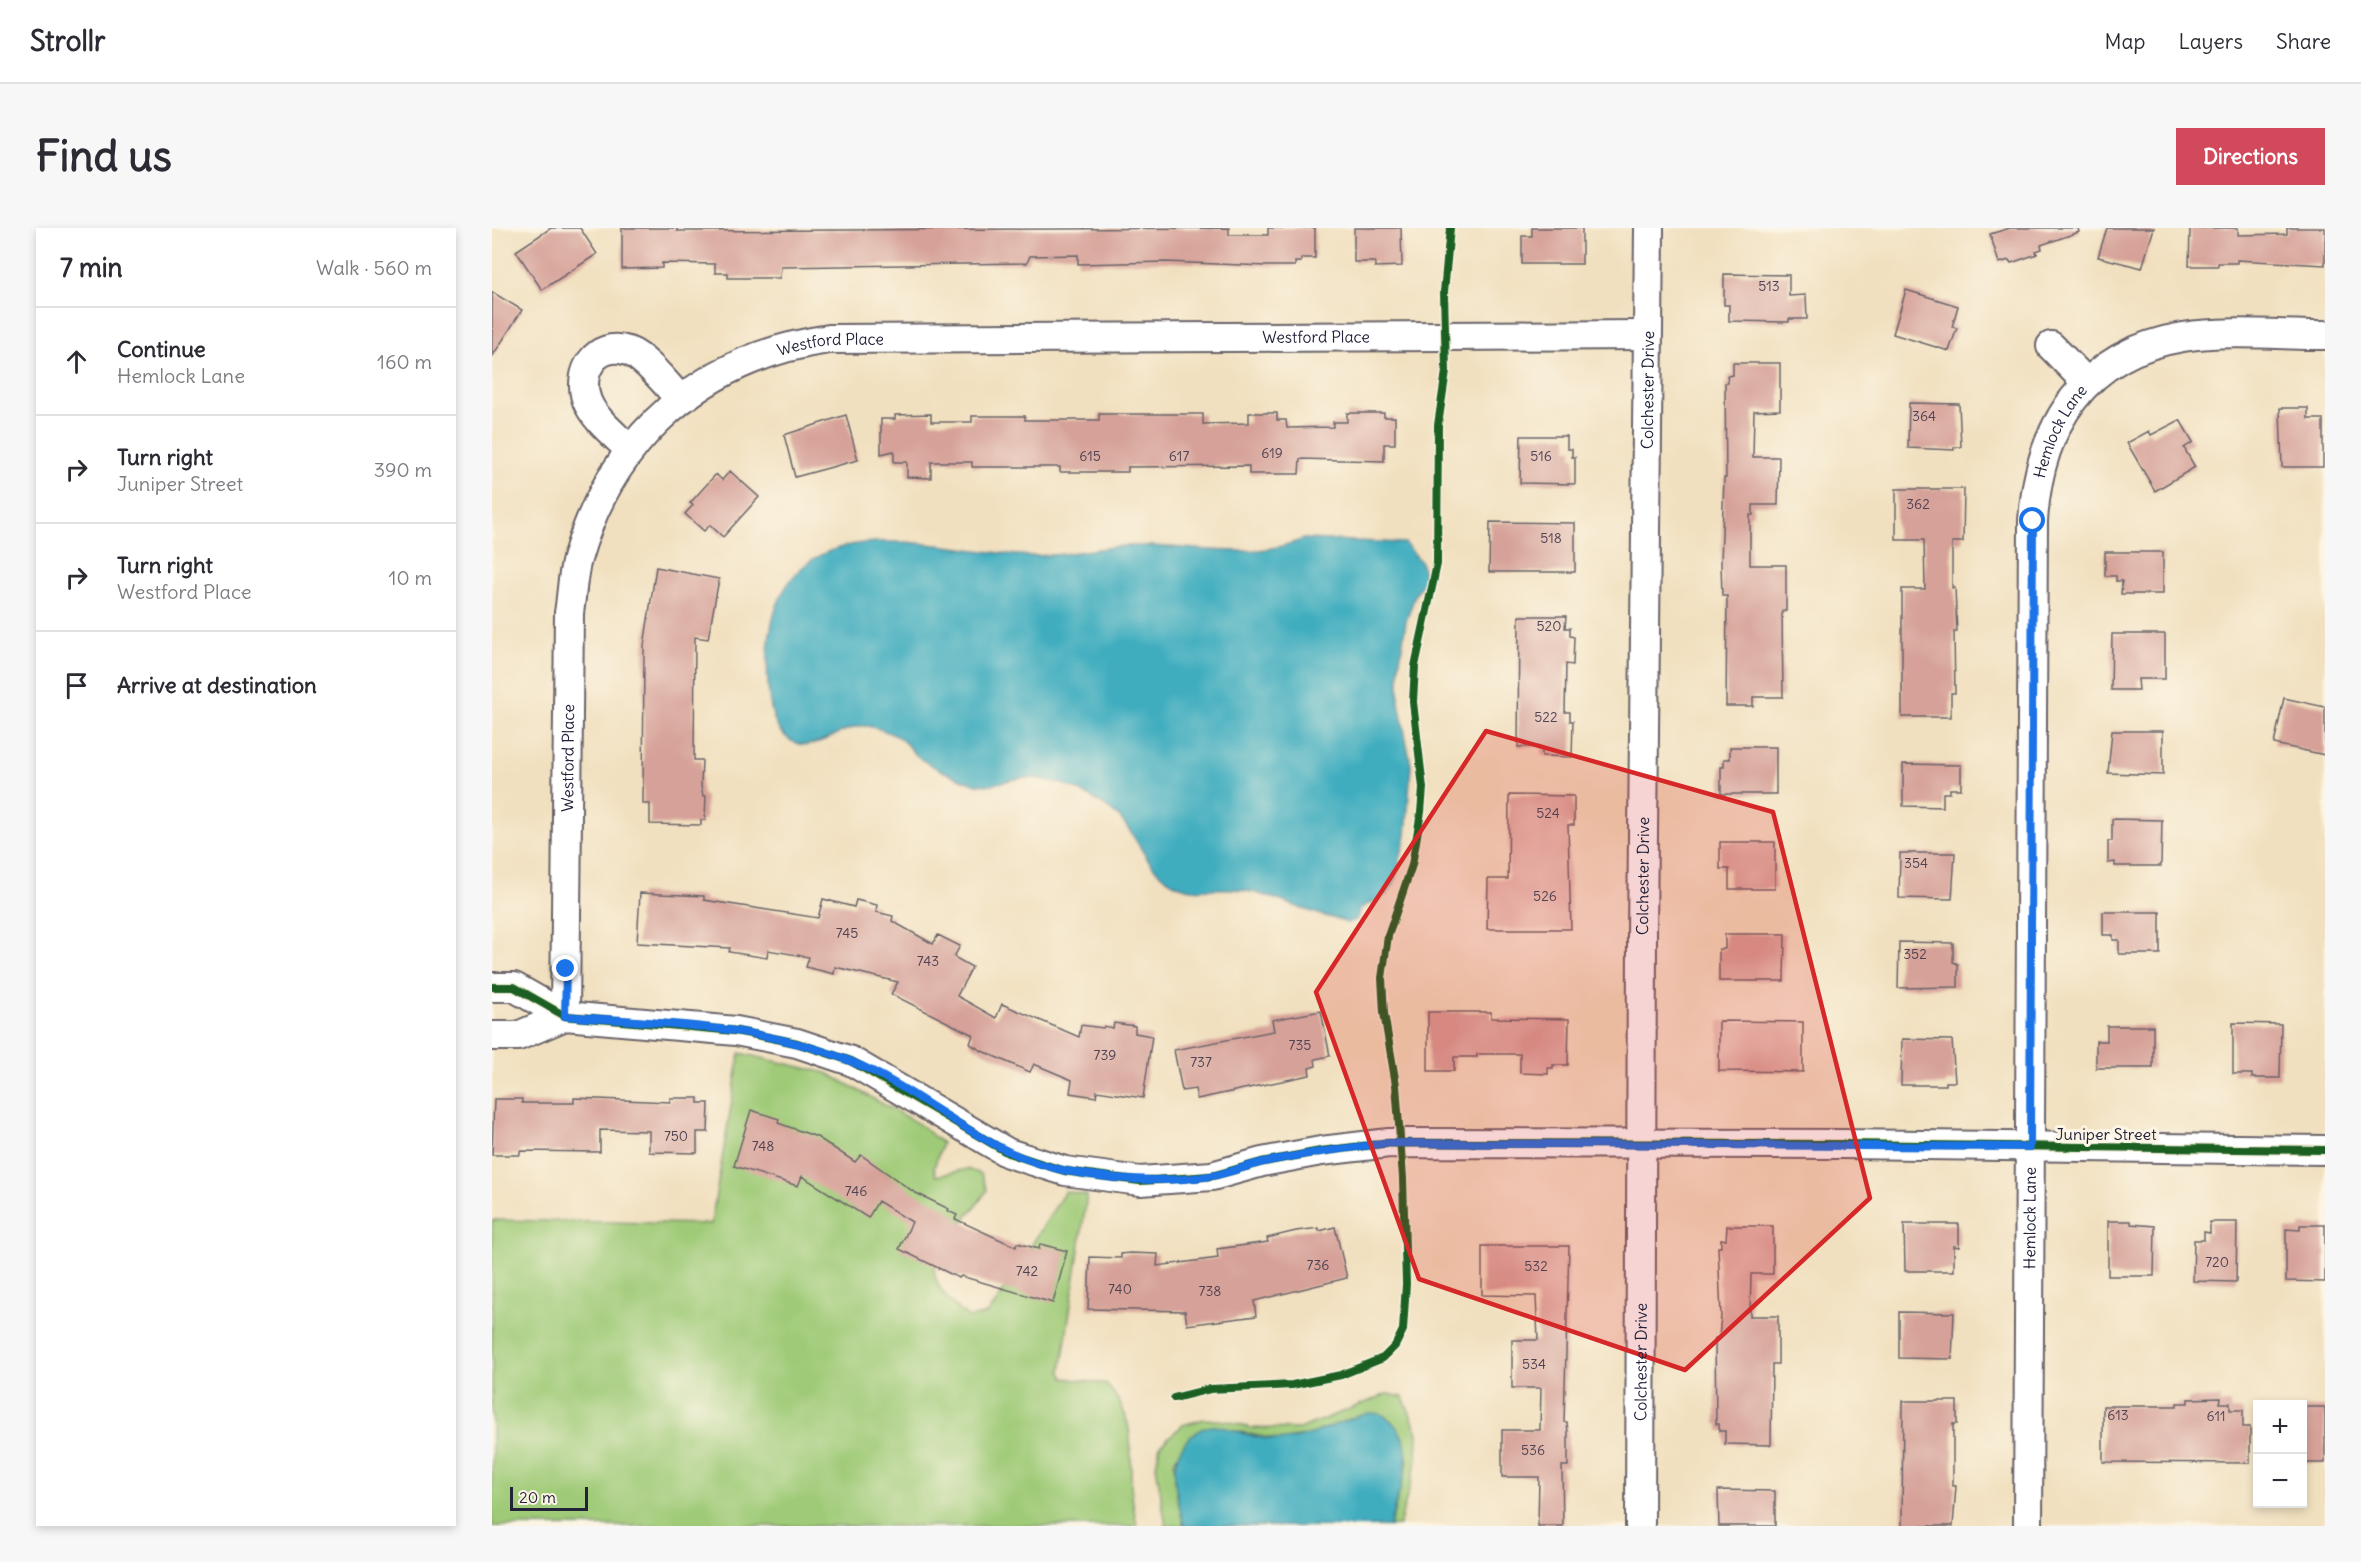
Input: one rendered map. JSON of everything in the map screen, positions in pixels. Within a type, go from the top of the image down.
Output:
[{"type":"street","name":"Colchester Drive","points":[[1640,1526],[1649,228]]},
{"type":"street","name":"Hemlock Lane","points":[[2028,1526],[2034,502],[2037,474],[2052,434],[2064,411],[2087,382],[2112,363],[2139,349],[2175,339],[2249,334],[2325,335]]},
{"type":"street","name":"Westford Place","points":[[565,1016],[569,613],[576,562],[590,519],[630,450],[679,398],[706,380],[753,357],[798,343],[829,339],[1647,335]]},
{"type":"street","points":[[2051,346],[2087,382]]},
{"type":"street","points":[[630,450],[587,403],[583,387],[587,366],[597,354],[612,349],[629,351],[660,377],[679,398]]},
{"type":"street","name":"Juniper Street","points":[[492,987],[514,987],[565,1016],[736,1031],[797,1043],[851,1061],[1008,1153],[1065,1171],[1140,1181],[1212,1176],[1262,1162],[1321,1151],[1389,1143],[2325,1150]]},
{"type":"street","name":"Juniper Street","points":[[492,1036],[518,1036],[565,1016]]},
{"type":"highlighted area","points":[[1486,731],[1773,812],[1870,1198],[1685,1370],[1419,1279],[1316,992]]},
{"type":"green space","points":[[740,1053],[827,1073],[919,1124],[942,1143],[934,1168],[936,1176],[967,1169],[981,1174],[987,1190],[948,1238],[934,1266],[937,1282],[948,1299],[969,1318],[987,1314],[994,1306],[1065,1191],[1087,1195],[1061,1372],[1064,1378],[1106,1384],[1122,1407],[1129,1429],[1132,1491],[1137,1526],[492,1526],[492,1220],[711,1224]]},
{"type":"green space","points":[[1387,1394],[1403,1397],[1418,1433],[1417,1460],[1399,1526],[1390,1526],[1408,1462],[1405,1444],[1333,1427],[1309,1435],[1278,1440],[1214,1426],[1190,1437],[1174,1461],[1176,1492],[1184,1526],[1166,1526],[1156,1466],[1160,1445],[1183,1425],[1204,1419],[1228,1421],[1251,1428],[1299,1429]]},
{"type":"water","points":[[1304,539],[1405,543],[1421,562],[1425,579],[1415,595],[1406,622],[1399,666],[1399,702],[1411,765],[1406,836],[1394,884],[1386,895],[1361,908],[1356,920],[1347,923],[1256,893],[1233,889],[1193,889],[1169,881],[1152,865],[1119,817],[1099,802],[1071,787],[1033,778],[987,785],[977,784],[922,760],[896,736],[868,726],[850,729],[820,742],[800,744],[791,741],[781,732],[772,713],[768,688],[768,651],[780,597],[802,568],[830,551],[865,543],[903,542],[1032,556],[1126,546],[1238,551],[1282,546]]},
{"type":"water","points":[[1370,1413],[1381,1414],[1391,1421],[1402,1436],[1406,1448],[1404,1474],[1390,1526],[1184,1526],[1176,1490],[1175,1467],[1183,1446],[1199,1430],[1216,1426],[1262,1438],[1290,1439],[1302,1437]]},
{"type":"building","points":[[551,228],[580,228],[597,254],[542,290],[516,251]]},
{"type":"building","points":[[622,228],[677,228],[677,231],[1229,228],[1229,235],[1268,235],[1268,228],[1315,228],[1315,258],[1301,258],[1301,262],[1295,262],[1295,266],[1267,266],[1166,262],[1078,264],[1078,255],[1030,256],[1027,263],[781,267],[780,278],[728,278],[728,273],[715,273],[715,264],[662,263],[662,268],[622,269]]},
{"type":"building","points":[[1354,228],[1401,228],[1402,266],[1375,267],[1375,262],[1354,262]]},
{"type":"building","points":[[1532,228],[1582,228],[1582,264],[1522,264],[1522,236],[1532,236]]},
{"type":"building","points":[[2010,228],[2078,228],[2079,232],[2041,245],[2042,249],[2036,251],[2037,254],[2011,263],[2009,260],[1999,263],[1990,234]]},
{"type":"building","points":[[2107,228],[2154,228],[2142,268],[2098,257]]},
{"type":"building","points":[[2190,228],[2238,228],[2238,235],[2287,234],[2287,228],[2325,228],[2325,265],[2237,260],[2237,263],[2218,263],[2218,266],[2189,266]]},
{"type":"building","points":[[1724,274],[1789,275],[1789,296],[1806,295],[1807,319],[1789,319],[1789,322],[1729,321],[1729,305],[1724,305]]},
{"type":"building","points":[[1906,290],[1958,306],[1952,327],[1957,328],[1949,351],[1893,334]]},
{"type":"building","points":[[492,292],[522,310],[492,357]]},
{"type":"building","points":[[1733,363],[1780,363],[1780,410],[1754,411],[1753,457],[1779,457],[1778,505],[1753,505],[1753,515],[1750,515],[1750,565],[1786,565],[1786,611],[1782,611],[1783,697],[1753,697],[1753,706],[1726,706],[1727,596],[1722,596],[1721,562],[1724,478],[1726,478],[1725,383],[1728,383],[1727,376],[1733,375]]},
{"type":"building","points":[[1909,403],[1959,404],[1961,447],[1954,447],[1954,450],[1908,448]]},
{"type":"building","points":[[2280,408],[2308,408],[2308,419],[2323,419],[2323,467],[2282,467]]},
{"type":"building","points":[[1249,413],[1277,413],[1277,420],[1286,420],[1287,428],[1333,427],[1333,422],[1347,422],[1347,413],[1384,413],[1384,417],[1395,417],[1395,444],[1384,444],[1384,461],[1300,459],[1299,474],[1249,474],[1249,466],[1128,467],[1128,472],[1060,472],[1060,467],[972,467],[972,462],[931,462],[931,478],[907,477],[907,462],[894,462],[894,451],[881,454],[881,419],[895,419],[895,415],[931,414],[931,422],[972,422],[972,416],[1025,416],[1025,420],[1099,420],[1099,414],[1203,414],[1203,424],[1249,423]]},
{"type":"building","points":[[846,415],[858,460],[795,477],[784,435]]},
{"type":"building","points":[[2180,420],[2193,442],[2184,448],[2195,467],[2155,491],[2127,443],[2149,431],[2151,435]]},
{"type":"building","points":[[1521,436],[1567,436],[1567,449],[1572,449],[1572,457],[1575,457],[1575,484],[1520,483]]},
{"type":"building","points":[[730,471],[759,497],[723,537],[710,525],[704,531],[685,514],[693,505],[690,503],[716,474],[722,480]]},
{"type":"building","points":[[1896,489],[1964,489],[1963,542],[1952,542],[1952,588],[1955,588],[1957,632],[1954,632],[1955,693],[1951,693],[1951,717],[1902,717],[1902,589],[1925,589],[1924,540],[1896,540]]},
{"type":"building","points":[[1490,522],[1575,523],[1575,572],[1489,572]]},
{"type":"building","points":[[2105,552],[2163,552],[2163,594],[2121,594],[2122,581],[2116,581],[2116,576],[2105,576]]},
{"type":"building","points":[[656,567],[719,579],[708,639],[695,637],[694,760],[702,760],[701,786],[703,796],[706,796],[705,820],[701,820],[701,825],[650,824],[650,804],[643,804],[644,646]]},
{"type":"building","points":[[1519,616],[1566,616],[1565,628],[1570,628],[1570,636],[1574,637],[1573,665],[1566,664],[1565,712],[1570,712],[1570,721],[1573,721],[1572,757],[1542,756],[1542,747],[1518,747]]},
{"type":"building","points":[[2112,634],[2165,634],[2165,679],[2138,679],[2139,690],[2111,690]]},
{"type":"building","points":[[2284,698],[2325,707],[2325,755],[2274,744]]},
{"type":"building","points":[[2112,731],[2163,731],[2163,775],[2108,773]]},
{"type":"building","points":[[1730,747],[1776,747],[1776,794],[1721,794],[1721,767],[1724,767],[1724,759],[1730,759]]},
{"type":"building","points":[[1903,764],[1961,765],[1961,789],[1950,789],[1950,793],[1943,793],[1943,807],[1903,806]]},
{"type":"building","points":[[1509,795],[1574,796],[1574,825],[1568,825],[1571,929],[1487,929],[1488,879],[1508,879]]},
{"type":"building","points":[[2112,819],[2162,820],[2161,866],[2115,866],[2115,862],[2108,863],[2108,841],[2112,841]]},
{"type":"building","points":[[1720,842],[1775,842],[1775,889],[1729,889],[1729,869],[1720,869]]},
{"type":"building","points":[[1900,853],[1955,853],[1952,899],[1899,898]]},
{"type":"building","points":[[640,893],[704,896],[704,900],[818,918],[823,899],[854,907],[856,900],[877,905],[876,912],[893,916],[892,921],[933,944],[938,935],[960,946],[954,957],[972,967],[957,996],[996,1018],[1002,1004],[1079,1037],[1081,1025],[1113,1028],[1114,1023],[1135,1026],[1135,1033],[1152,1036],[1143,1098],[1097,1091],[1096,1097],[1070,1093],[1072,1080],[1034,1064],[1030,1072],[982,1051],[970,1044],[973,1035],[891,994],[898,982],[835,967],[834,974],[806,967],[809,957],[768,950],[767,958],[729,952],[730,948],[637,943]]},
{"type":"building","points":[[2103,912],[2160,912],[2160,954],[2119,954],[2119,940],[2113,940],[2113,935],[2103,935]]},
{"type":"building","points":[[1725,934],[1785,934],[1784,981],[1719,981],[1719,949],[1725,949]]},
{"type":"building","points":[[1899,942],[1953,943],[1953,962],[1958,964],[1958,987],[1898,988]]},
{"type":"building","points":[[1321,1011],[1330,1056],[1315,1059],[1316,1066],[1309,1068],[1310,1075],[1197,1099],[1195,1089],[1182,1091],[1174,1050],[1274,1031],[1272,1020]]},
{"type":"building","points":[[1428,1012],[1491,1012],[1491,1018],[1569,1019],[1568,1065],[1553,1065],[1553,1068],[1548,1068],[1548,1074],[1520,1073],[1520,1054],[1477,1054],[1477,1057],[1454,1057],[1454,1071],[1428,1071]]},
{"type":"building","points":[[1719,1021],[1803,1022],[1803,1072],[1719,1071]]},
{"type":"building","points":[[2233,1023],[2281,1024],[2280,1078],[2252,1078],[2252,1074],[2233,1074]]},
{"type":"building","points":[[2107,1026],[2153,1026],[2153,1068],[2096,1068],[2096,1041],[2107,1041]]},
{"type":"building","points":[[1902,1039],[1952,1040],[1955,1082],[1946,1082],[1946,1085],[1901,1085]]},
{"type":"building","points":[[574,1098],[670,1102],[670,1098],[698,1098],[698,1103],[709,1103],[708,1132],[697,1132],[697,1153],[649,1152],[649,1131],[600,1130],[600,1152],[520,1151],[520,1155],[492,1155],[494,1099],[522,1099],[522,1103],[574,1103]]},
{"type":"building","points":[[751,1110],[779,1119],[778,1123],[817,1137],[855,1162],[861,1155],[914,1192],[949,1209],[948,1211],[957,1215],[955,1219],[1016,1247],[1017,1243],[1039,1249],[1040,1244],[1067,1251],[1053,1303],[961,1276],[959,1278],[899,1249],[912,1222],[878,1201],[868,1218],[802,1176],[798,1186],[734,1166]]},
{"type":"building","points":[[2108,1221],[2131,1221],[2131,1224],[2155,1226],[2154,1276],[2108,1276]]},
{"type":"building","points":[[2210,1222],[2237,1222],[2236,1282],[2193,1281],[2194,1240],[2204,1240],[2204,1232],[2210,1233]]},
{"type":"building","points":[[1904,1224],[1959,1224],[1959,1247],[1954,1246],[1954,1271],[1905,1271]]},
{"type":"building","points":[[2300,1225],[2325,1225],[2325,1282],[2286,1281],[2286,1229],[2300,1230]]},
{"type":"building","points":[[1727,1226],[1773,1226],[1773,1274],[1751,1274],[1750,1316],[1778,1316],[1778,1364],[1772,1364],[1771,1445],[1725,1444],[1725,1431],[1719,1431],[1719,1424],[1716,1424],[1715,1338],[1719,1338],[1721,1315],[1718,1247],[1721,1247],[1721,1239],[1726,1240]]},
{"type":"building","points":[[1335,1227],[1347,1278],[1254,1301],[1256,1316],[1187,1325],[1185,1311],[1088,1309],[1090,1257],[1121,1258],[1121,1254],[1130,1253],[1158,1254],[1157,1266],[1218,1258],[1217,1249],[1268,1242],[1267,1238],[1296,1231],[1319,1228],[1319,1231]]},
{"type":"building","points":[[1482,1246],[1569,1246],[1564,1422],[1567,1422],[1568,1433],[1568,1466],[1562,1466],[1563,1526],[1538,1526],[1539,1477],[1502,1477],[1502,1430],[1540,1430],[1541,1388],[1512,1388],[1512,1340],[1538,1340],[1536,1296],[1482,1295]]},
{"type":"building","points":[[1899,1312],[1954,1313],[1952,1359],[1899,1358]]},
{"type":"building","points":[[2221,1398],[2220,1403],[2230,1403],[2230,1410],[2243,1410],[2243,1427],[2250,1427],[2250,1463],[2103,1462],[2103,1406],[2177,1406],[2177,1403],[2188,1403],[2188,1399]]},
{"type":"building","points":[[1903,1401],[1957,1401],[1957,1424],[1953,1424],[1953,1486],[1956,1486],[1953,1526],[1902,1526]]},
{"type":"building","points":[[2307,1407],[2325,1407],[2325,1463],[2307,1463]]},
{"type":"building","points":[[1718,1490],[1775,1491],[1775,1526],[1719,1526]]},
{"type":"cycle path","points":[[1174,1398],[1210,1389],[1292,1385],[1341,1375],[1383,1358],[1395,1346],[1403,1330],[1406,1284],[1403,1178],[1396,1085],[1384,1013],[1382,978],[1388,936],[1412,865],[1421,812],[1423,788],[1413,702],[1415,666],[1437,564],[1438,425],[1446,371],[1444,292],[1450,228]]},
{"type":"cycle path","points":[[492,987],[514,987],[565,1016],[736,1031],[797,1043],[851,1061],[1008,1153],[1065,1171],[1140,1181],[1212,1176],[1262,1162],[1321,1151],[1389,1143],[1842,1144],[2325,1150]]},
{"type":"route","points":[[566,969],[565,1016],[736,1031],[761,1034],[797,1043],[851,1061],[895,1085],[960,1127],[1008,1153],[1065,1171],[1140,1181],[1212,1176],[1262,1162],[1321,1151],[1389,1143],[1842,1144],[2030,1147],[2033,521]]}]
